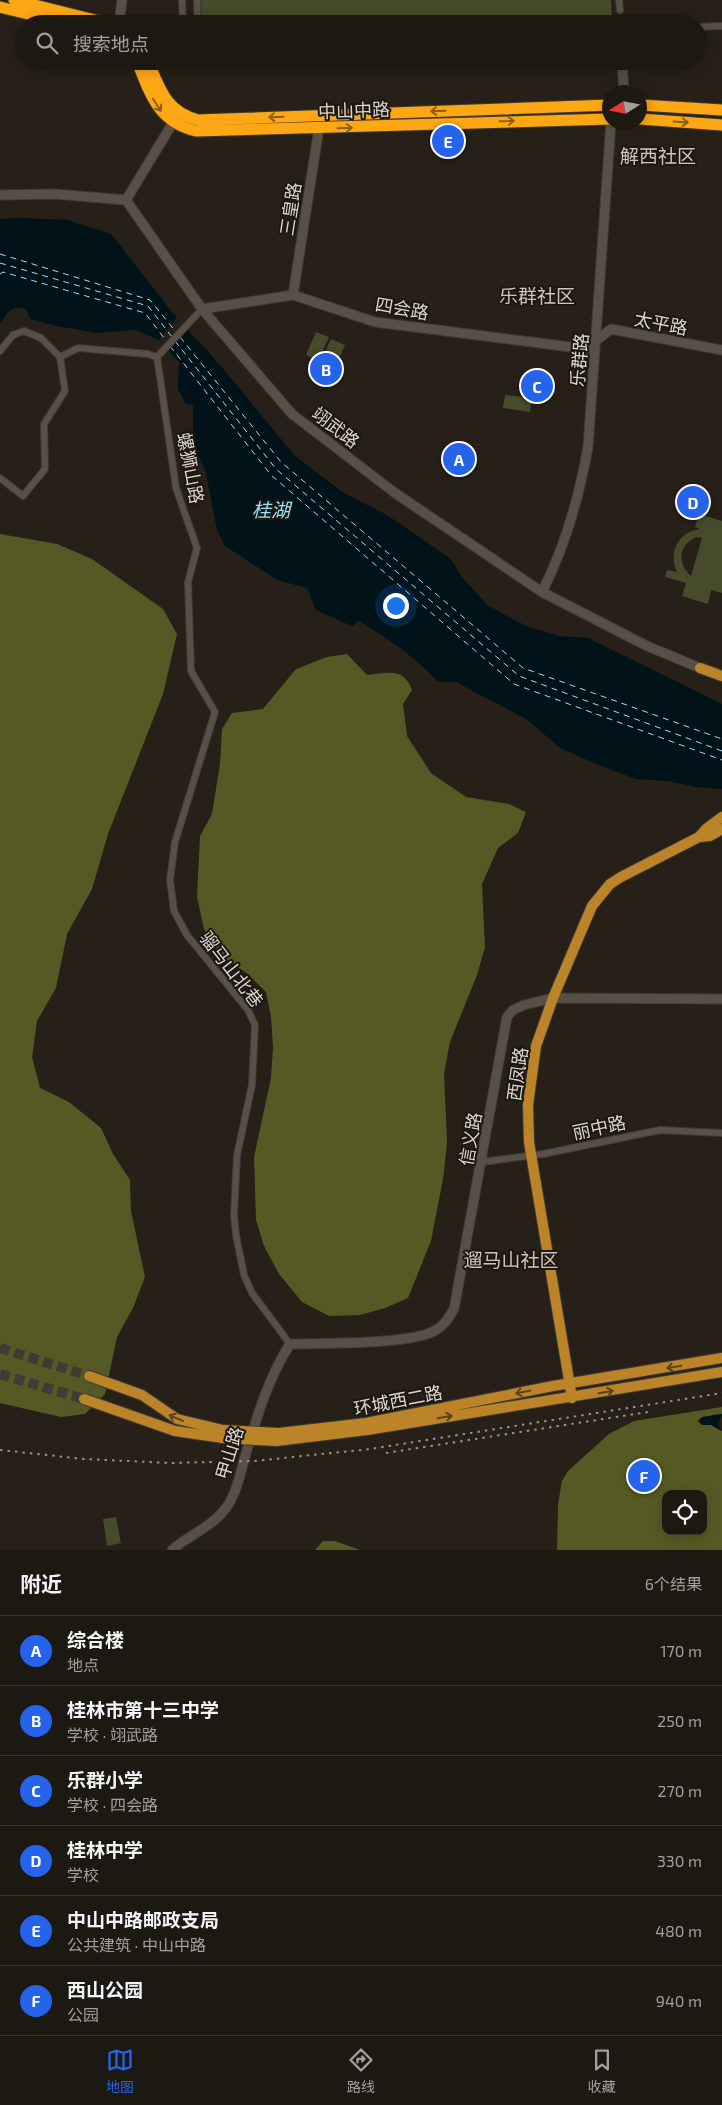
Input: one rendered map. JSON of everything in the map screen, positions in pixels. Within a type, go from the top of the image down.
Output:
[{"type":"highway","points":[[14,0],[75,15]]},
{"type":"highway","points":[[0,7],[32,15]]},
{"type":"highway","points":[[141,70],[151,96],[176,118]]},
{"type":"highway","points":[[152,70],[160,91],[176,118]]},
{"type":"highway","name":"中山中路","points":[[176,118],[216,120],[602,105]]},
{"type":"highway","points":[[647,105],[722,110]]},
{"type":"highway","name":"中山中路","points":[[176,118],[183,128],[213,132],[602,119]]},
{"type":"highway","points":[[647,120],[722,125]]},
{"type":"main road","name":"翊武路","points":[[700,668],[722,671]]},
{"type":"main road","name":"翊武路","points":[[700,668],[722,676]]},
{"type":"main road","name":"西凤路","points":[[572,1398],[527,1123],[536,1046],[553,998],[585,921],[599,895],[610,884],[621,877],[699,837],[722,816]]},
{"type":"main road","name":"西凤路","points":[[699,837],[710,836],[722,829]]},
{"type":"main road","name":"环城西二路","points":[[277,1437],[366,1423],[571,1383],[722,1358]]},
{"type":"main road","name":"环城西二路","points":[[84,1399],[175,1431],[277,1437],[367,1430],[722,1372]]},
{"type":"main road","name":"环城西二路","points":[[89,1376],[134,1392],[177,1419],[223,1434]]},
{"type":"street","points":[[120,15],[122,0]]},
{"type":"street","points":[[182,0],[183,15]]},
{"type":"street","points":[[197,0],[198,15]]},
{"type":"street","points":[[619,0],[620,10]]},
{"type":"street","points":[[707,27],[722,26]]},
{"type":"street","points":[[623,70],[624,85]]},
{"type":"street","points":[[0,195],[55,194],[126,200],[176,118]]},
{"type":"street","name":"三皇路","points":[[293,295],[319,128]]},
{"type":"street","name":"乐群路","points":[[542,592],[569,532],[581,491],[588,447],[610,130]]},
{"type":"street","name":"翊武路","points":[[126,200],[202,309],[292,414],[395,494],[542,592],[647,646],[700,668]]},
{"type":"street","name":"四会路","points":[[202,309],[293,295],[375,322],[586,350],[597,340]]},
{"type":"street","points":[[60,357],[78,348],[148,354],[157,357],[202,309]]},
{"type":"street","name":"太平路","points":[[597,340],[611,329],[722,350]]},
{"type":"street","points":[[0,351],[14,335],[24,332],[41,338],[60,357],[65,391],[44,424],[46,469],[23,496],[0,478]]},
{"type":"street","name":"螺狮山路","points":[[157,357],[176,488],[197,548],[188,582],[191,671]]},
{"type":"street","name":"骝马山北巷","points":[[191,671],[215,712],[175,842],[170,880],[174,911],[187,935],[248,1010],[255,1025],[252,1085],[237,1155],[234,1207],[236,1235],[244,1275],[252,1293],[290,1344]]},
{"type":"street","name":"信义路","points":[[290,1344],[406,1339],[436,1330],[447,1321],[454,1309],[507,1017],[513,1010],[524,1005],[553,998],[722,999]]},
{"type":"street","name":"丽中路","points":[[482,1162],[532,1156],[660,1130],[722,1133]]},
{"type":"street","name":"甲山路","points":[[172,1550],[215,1520],[226,1507],[234,1491],[262,1400],[277,1365],[290,1344]]},
{"type":"green space","points":[[201,0],[611,0],[612,15],[202,15]]},
{"type":"green space","points":[[316,332],[329,337],[318,361],[306,355]]},
{"type":"green space","points":[[331,339],[345,345],[334,369],[320,362]]},
{"type":"green space","points":[[505,395],[532,398],[530,412],[503,408]]},
{"type":"green space","points":[[699,514],[722,521],[722,593],[711,590],[708,604],[682,596],[686,583],[665,577],[667,570],[677,572],[674,558],[677,544],[686,534],[700,529],[695,527]],"holes":[[[697,537],[702,538],[691,576],[683,565],[683,549],[691,540]]]},
{"type":"green space","points":[[0,534],[57,544],[92,559],[163,609],[177,634],[163,694],[108,834],[92,889],[67,934],[56,988],[37,1021],[32,1057],[40,1088],[69,1102],[101,1128],[113,1154],[130,1180],[131,1211],[145,1277],[133,1308],[117,1337],[105,1394],[85,1414],[61,1417],[0,1403]]},
{"type":"green space","points":[[347,654],[367,675],[394,673],[405,678],[409,683],[412,690],[403,704],[407,736],[431,773],[466,797],[509,804],[526,812],[518,833],[498,848],[482,884],[485,947],[477,975],[450,1042],[444,1073],[447,1143],[443,1179],[431,1241],[408,1298],[385,1308],[360,1315],[329,1316],[302,1302],[279,1274],[264,1246],[256,1220],[254,1157],[271,1078],[273,1047],[271,1017],[266,992],[248,974],[220,955],[204,929],[197,897],[200,836],[212,814],[220,764],[222,729],[232,713],[263,709],[296,669],[327,657]]},
{"type":"green space","points":[[722,1407],[722,1414],[712,1415],[702,1425],[711,1425],[722,1431],[722,1550],[557,1550],[558,1504],[562,1481],[568,1471],[609,1434],[634,1421]]},
{"type":"green space","points":[[116,1517],[121,1543],[107,1546],[103,1519]]},
{"type":"green space","points":[[323,1541],[335,1541],[360,1550],[315,1550]]},
{"type":"water","name":"桂湖","points":[[0,219],[68,220],[111,234],[176,317],[221,366],[294,455],[342,492],[387,515],[451,559],[461,576],[487,605],[526,626],[559,636],[588,638],[722,704],[722,789],[695,787],[669,781],[636,779],[560,748],[526,719],[456,682],[438,682],[411,656],[359,621],[352,626],[316,610],[307,588],[277,580],[225,546],[217,530],[206,473],[193,444],[193,405],[186,404],[178,389],[179,362],[159,340],[136,330],[96,333],[57,326],[30,319],[26,309],[21,308],[10,310],[0,324]]},
{"type":"water","points":[[722,1414],[718,1425],[722,1431],[711,1425],[702,1425],[698,1421],[702,1417]]},
{"type":"pier","points":[[178,316],[188,326],[165,350],[158,341]]},
{"type":"ferry route","points":[[0,254],[150,300],[176,332]]},
{"type":"ferry route","points":[[0,263],[148,306],[172,337]]},
{"type":"ferry route","points":[[0,274],[3,272],[145,313],[168,343]]},
{"type":"ferry route","points":[[180,337],[281,462],[523,668],[722,739]]},
{"type":"ferry route","points":[[175,341],[276,469],[519,676],[722,751]]},
{"type":"ferry route","points":[[170,346],[271,475],[514,684],[722,760]]},
{"type":"tunnel","points":[[0,1348],[89,1376]]},
{"type":"tunnel","points":[[0,1374],[84,1399]]},
{"type":"railway","points":[[0,1450],[84,1459],[170,1463],[254,1461],[370,1449],[722,1393]]},
{"type":"railway","points":[[386,1453],[648,1412]]},
{"type":"place","name":"中山中路邮政支局","points":[[448,141]]},
{"type":"place","name":"桂林市第十三中学","points":[[326,369]]},
{"type":"place","name":"乐群小学","points":[[537,386]]},
{"type":"place","name":"综合楼","points":[[459,459]]},
{"type":"place","name":"桂林中学","points":[[693,502]]},
{"type":"place","name":"西山公园","points":[[644,1476]]},
{"type":"district","name":"解西社区","points":[[658,155]]},
{"type":"district","name":"乐群社区","points":[[537,295]]},
{"type":"district","name":"遛马山社区","points":[[511,1259]]}]
